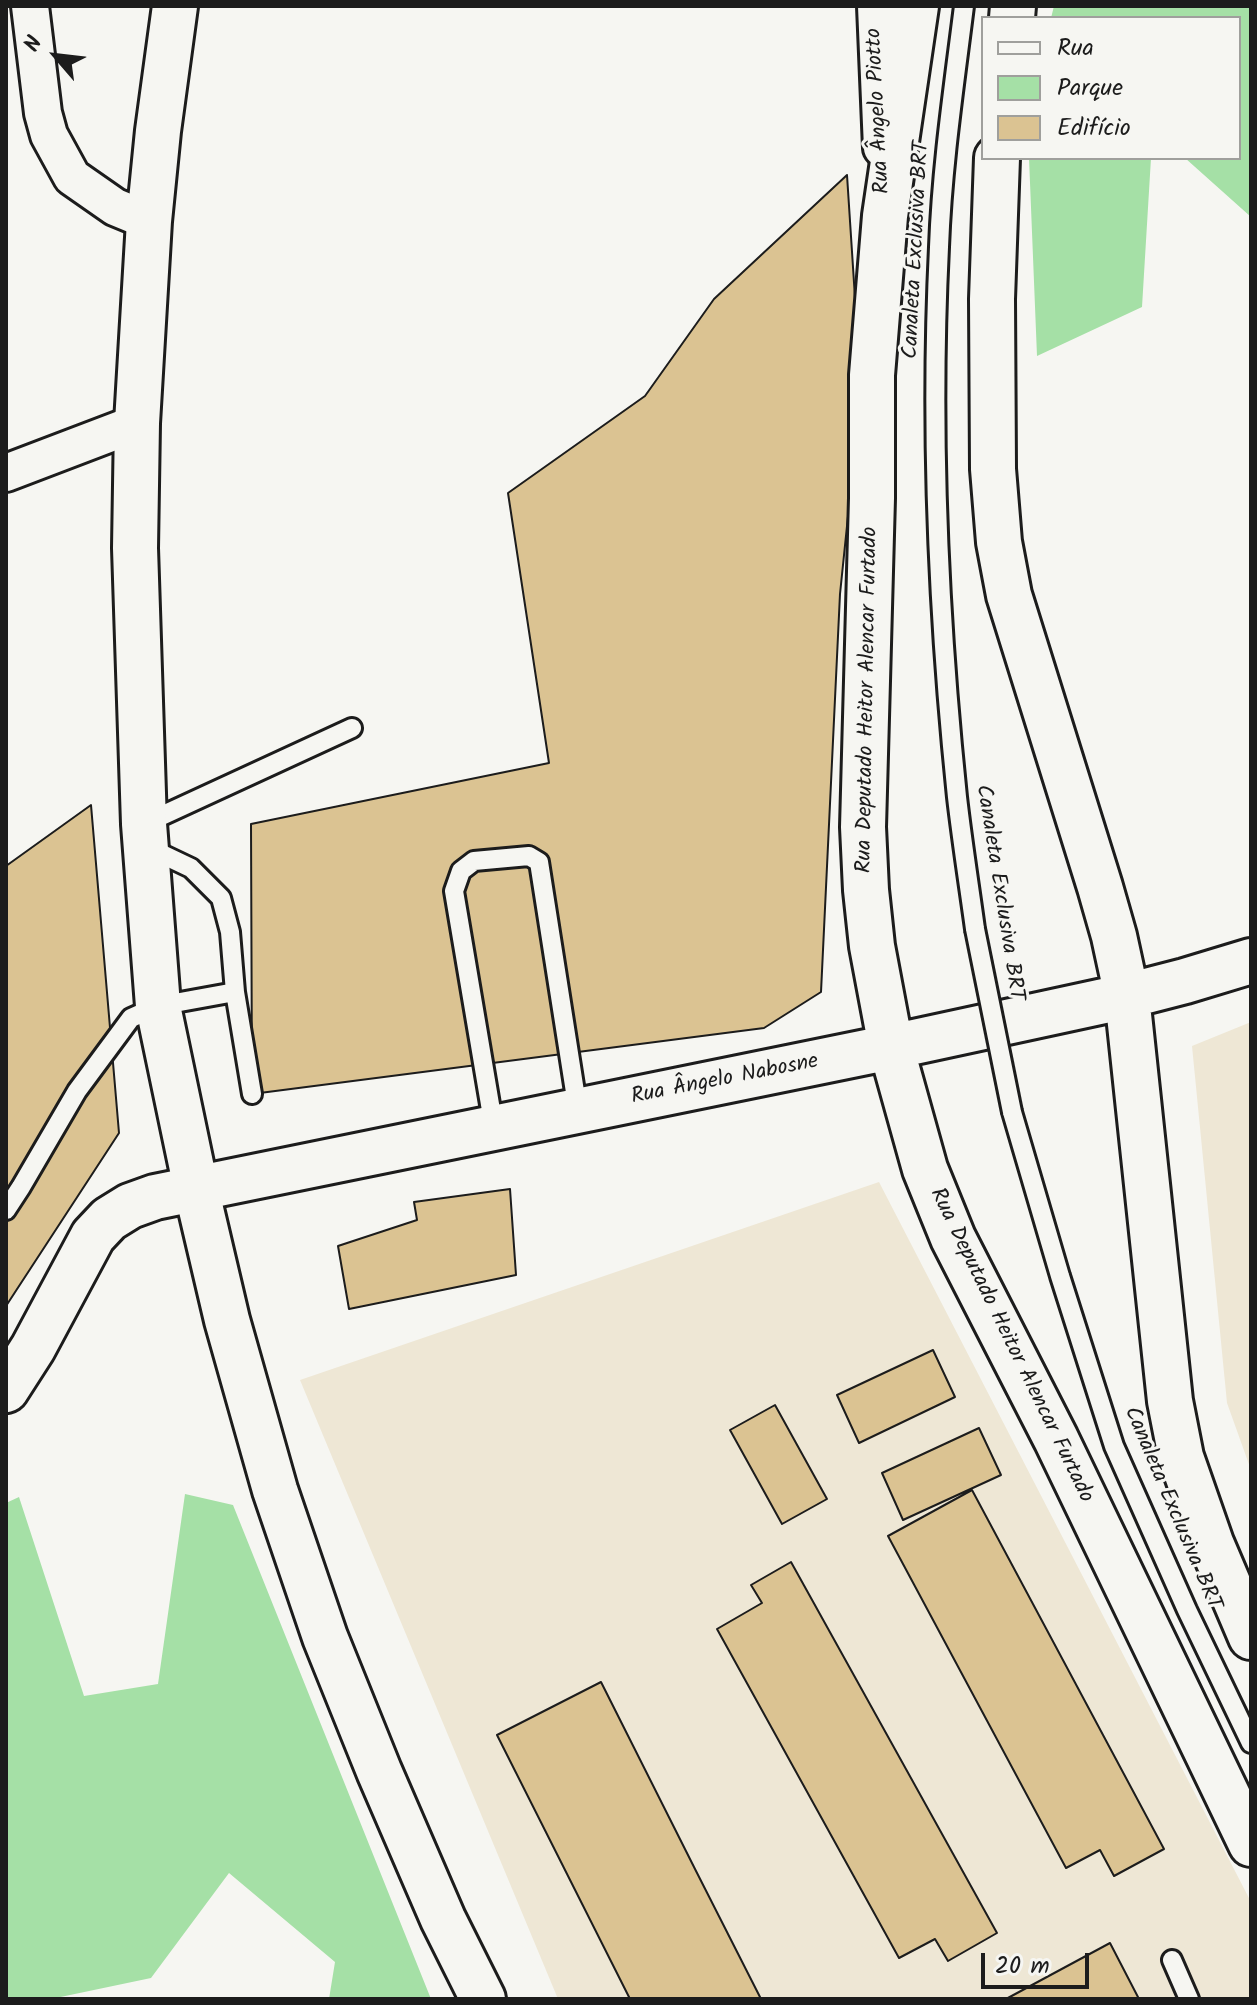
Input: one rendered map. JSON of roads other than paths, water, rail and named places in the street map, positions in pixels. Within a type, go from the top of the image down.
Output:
[{"type":"street","points":[[30,6],[43,113],[49,135],[72,177],[115,207],[149,221]]},
{"type":"street","points":[[175,6],[149,221],[137,423],[135,548],[145,835],[158,1006],[227,1320],[275,1490],[325,1637],[379,1771],[437,1905],[483,1999]]},
{"type":"street","name":"Rua Ângelo Piotto","points":[[876,6],[885,216]]},
{"type":"street","name":"Rua Deputado Heitor Alencar Furtado","points":[[916,6],[885,216],[872,375],[872,498],[863,827],[872,946],[891,1047],[925,1169],[953,1238],[1051,1427],[1251,1844]]},
{"type":"street","points":[[997,160],[992,315],[993,469],[999,542],[1009,595],[1100,887],[1127,996],[1170,1401],[1181,1457],[1211,1543],[1251,1637]]},
{"type":"street","points":[[6,473],[137,423]]},
{"type":"street","name":"Rua Ângelo Nabosne","points":[[6,1390],[33,1348],[93,1236],[109,1219],[130,1206],[155,1197],[891,1047],[1127,996],[1251,961]]},
{"type":"lane","name":"Canaleta Exclusiva BRT","points":[[964,6],[942,202],[935,372],[937,516],[945,657],[957,798],[975,929],[1012,1112],[1114,1446],[1187,1610],[1251,1743]]},
{"type":"lane","points":[[252,1094],[235,992],[230,932],[221,898],[191,868],[145,835],[352,728]]},
{"type":"lane","points":[[494,1128],[454,891],[461,871],[474,861],[529,856],[539,862],[578,1111]]},
{"type":"lane","points":[[6,1210],[77,1091],[131,1018],[158,1006],[235,992]]},
{"type":"lane","points":[[1172,1960],[1189,1999]]}]
